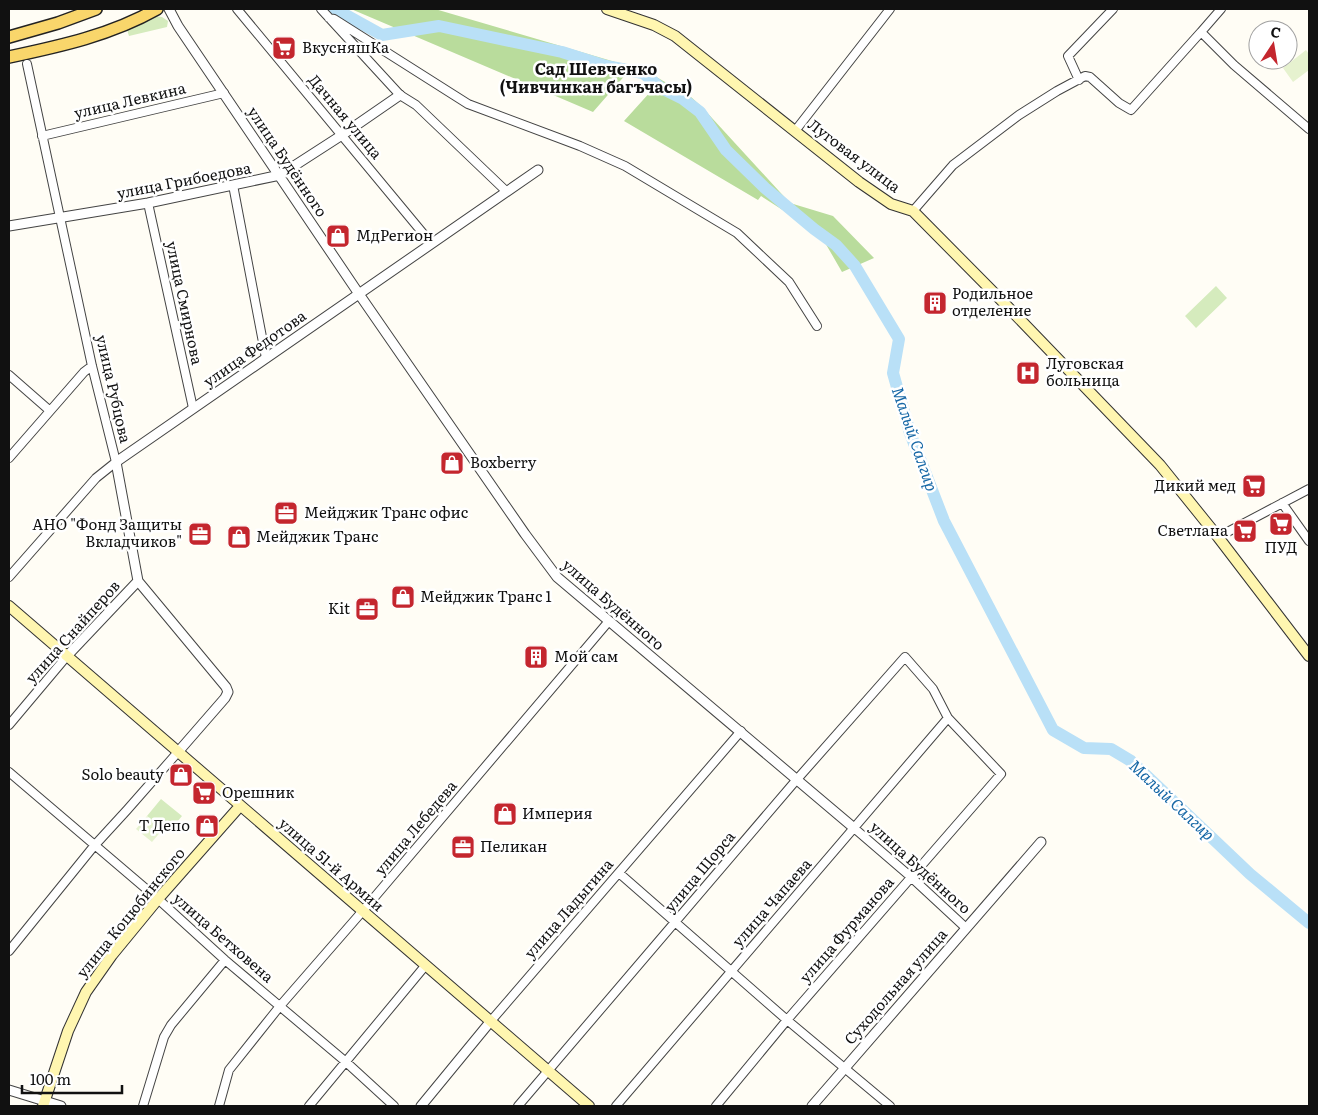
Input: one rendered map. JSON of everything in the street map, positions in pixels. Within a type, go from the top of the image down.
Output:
[{"type":"main road","points":[[9,37],[28,33],[96,9]]},
{"type":"main road","points":[[9,57],[109,32],[157,9]]},
{"type":"main road","name":"Луговая улица","points":[[607,9],[641,19],[675,36],[859,182],[891,204],[913,211],[1169,475],[1309,656]]},
{"type":"main road","points":[[28,33],[17,41],[17,45],[18,48],[31,52]]},
{"type":"main road","name":"улица 51-й Армии","points":[[9,606],[588,1106]]},
{"type":"main road","name":"улица Коцюбинского","points":[[44,1104],[68,1031],[86,992],[158,899],[240,806]]},
{"type":"street","name":"улица Будённого","points":[[169,9],[178,26],[359,294],[525,534],[557,577],[797,779],[911,877],[966,928]]},
{"type":"street","name":"Дачная улица","points":[[237,9],[431,243]]},
{"type":"street","points":[[321,9],[400,95],[416,105],[506,191]]},
{"type":"street","points":[[795,131],[890,9]]},
{"type":"street","points":[[1079,80],[1068,56],[1113,9]]},
{"type":"street","points":[[913,211],[953,165],[1019,115],[1085,76],[1090,77],[1119,103],[1131,110],[1221,9]]},
{"type":"street","points":[[329,18],[334,19],[468,104],[580,146],[625,166],[737,234],[789,282],[817,326]]},
{"type":"street","points":[[1202,32],[1234,65],[1309,130]]},
{"type":"street","name":"улица Рубцова","points":[[27,64],[92,366],[116,462],[138,581],[226,687],[228,692],[225,698],[178,752]]},
{"type":"street","name":"улица Левкина","points":[[42,136],[224,92]]},
{"type":"street","name":"улица Грибоедова","points":[[9,226],[148,203],[280,176],[400,95]]},
{"type":"street","name":"улица Федотова","points":[[9,577],[96,478],[116,462],[538,170]]},
{"type":"street","points":[[233,185],[266,358]]},
{"type":"street","name":"улица Смирнова","points":[[148,203],[193,408]]},
{"type":"street","points":[[9,458],[49,410],[84,372],[92,366]]},
{"type":"street","points":[[9,375],[49,410]]},
{"type":"street","points":[[1218,537],[1309,489]]},
{"type":"street","points":[[1282,503],[1309,541]]},
{"type":"street","name":"улица Снайперов","points":[[9,725],[67,656],[138,581]]},
{"type":"street","name":"улица Лебедева","points":[[219,1106],[229,1070],[280,1006],[609,621]]},
{"type":"street","name":"улица Щорса","points":[[518,1106],[797,779],[905,657],[933,689],[948,718]]},
{"type":"street","name":"улица Фурманова","points":[[716,1106],[787,1020],[1001,774],[948,718]]},
{"type":"street","name":"улица Чапаева","points":[[616,1106],[948,718]]},
{"type":"street","name":"улица Ладыгина","points":[[421,1106],[490,1022],[741,731]]},
{"type":"street","points":[[9,951],[94,846],[178,752]]},
{"type":"street","name":"улица Бетховена","points":[[9,772],[158,899],[225,960],[346,1062],[394,1106]]},
{"type":"street","name":"Суходольная улица","points":[[812,1106],[1041,842]]},
{"type":"street","points":[[619,873],[787,1020],[890,1106]]},
{"type":"street","points":[[143,1106],[164,1037],[171,1025],[225,960]]},
{"type":"street","points":[[309,1106],[425,966]]},
{"type":"street","points":[[9,1090],[44,1104],[61,1106]]},
{"type":"green space","points":[[351,9],[435,9],[646,71],[691,97],[701,106],[790,203],[833,216],[874,258],[842,272],[820,234],[761,196],[758,200],[624,121],[652,90],[641,77],[627,73],[593,112]]},
{"type":"green space","points":[[155,16],[162,17],[168,21],[167,27],[129,36],[127,30]]},
{"type":"green space","points":[[1306,50],[1309,54],[1309,70],[1293,82],[1284,70],[1298,70],[1298,56]]},
{"type":"green space","points":[[1216,286],[1227,298],[1196,328],[1185,316]]},
{"type":"green space","points":[[161,799],[182,816],[168,833],[147,816]]},
{"type":"green space","points":[[147,816],[163,829],[152,842],[136,829]]},
{"type":"waterway","name":"Малый Салгир","points":[[335,9],[382,35],[439,26],[562,52],[606,66],[643,73],[661,88],[683,99],[700,112],[726,150],[765,188],[836,245],[855,266],[899,339],[893,373],[910,433],[944,521],[1053,730],[1084,748],[1111,749],[1131,761],[1250,874],[1309,923]]},
{"type":"place","name":"ВкусняшКа","points":[[284,48]]},
{"type":"place","name":"МдРегион","points":[[338,236]]},
{"type":"place","name":"Родильное отделение","points":[[935,303]]},
{"type":"place","name":"Луговская больница","points":[[1028,373]]},
{"type":"place","name":"Boxberry","points":[[452,463]]},
{"type":"place","name":"Дикий мед","points":[[1254,486]]},
{"type":"place","name":"Мейджик Транс офис","points":[[286,513]]},
{"type":"place","name":"ПУД","points":[[1281,524]]},
{"type":"place","name":"Светлана","points":[[1245,531]]},
{"type":"place","name":"АНО \"Фонд Защиты Вкладчиков\"","points":[[200,534]]},
{"type":"place","name":"Мейджик Транс","points":[[239,537]]},
{"type":"place","name":"Мейджик Транс 1","points":[[403,597]]},
{"type":"place","name":"Kit","points":[[367,609]]},
{"type":"place","name":"Мой сам","points":[[536,657]]},
{"type":"place","name":"Solo beauty","points":[[181,775]]},
{"type":"place","name":"Орешник","points":[[204,793]]},
{"type":"place","name":"Империя","points":[[505,814]]},
{"type":"place","name":"Т Депо","points":[[207,826]]},
{"type":"place","name":"Пеликан","points":[[463,847]]},
{"type":"district","name":"Сад Шевченко (Чивчинкан багъчасы)","points":[[596,78]]}]
